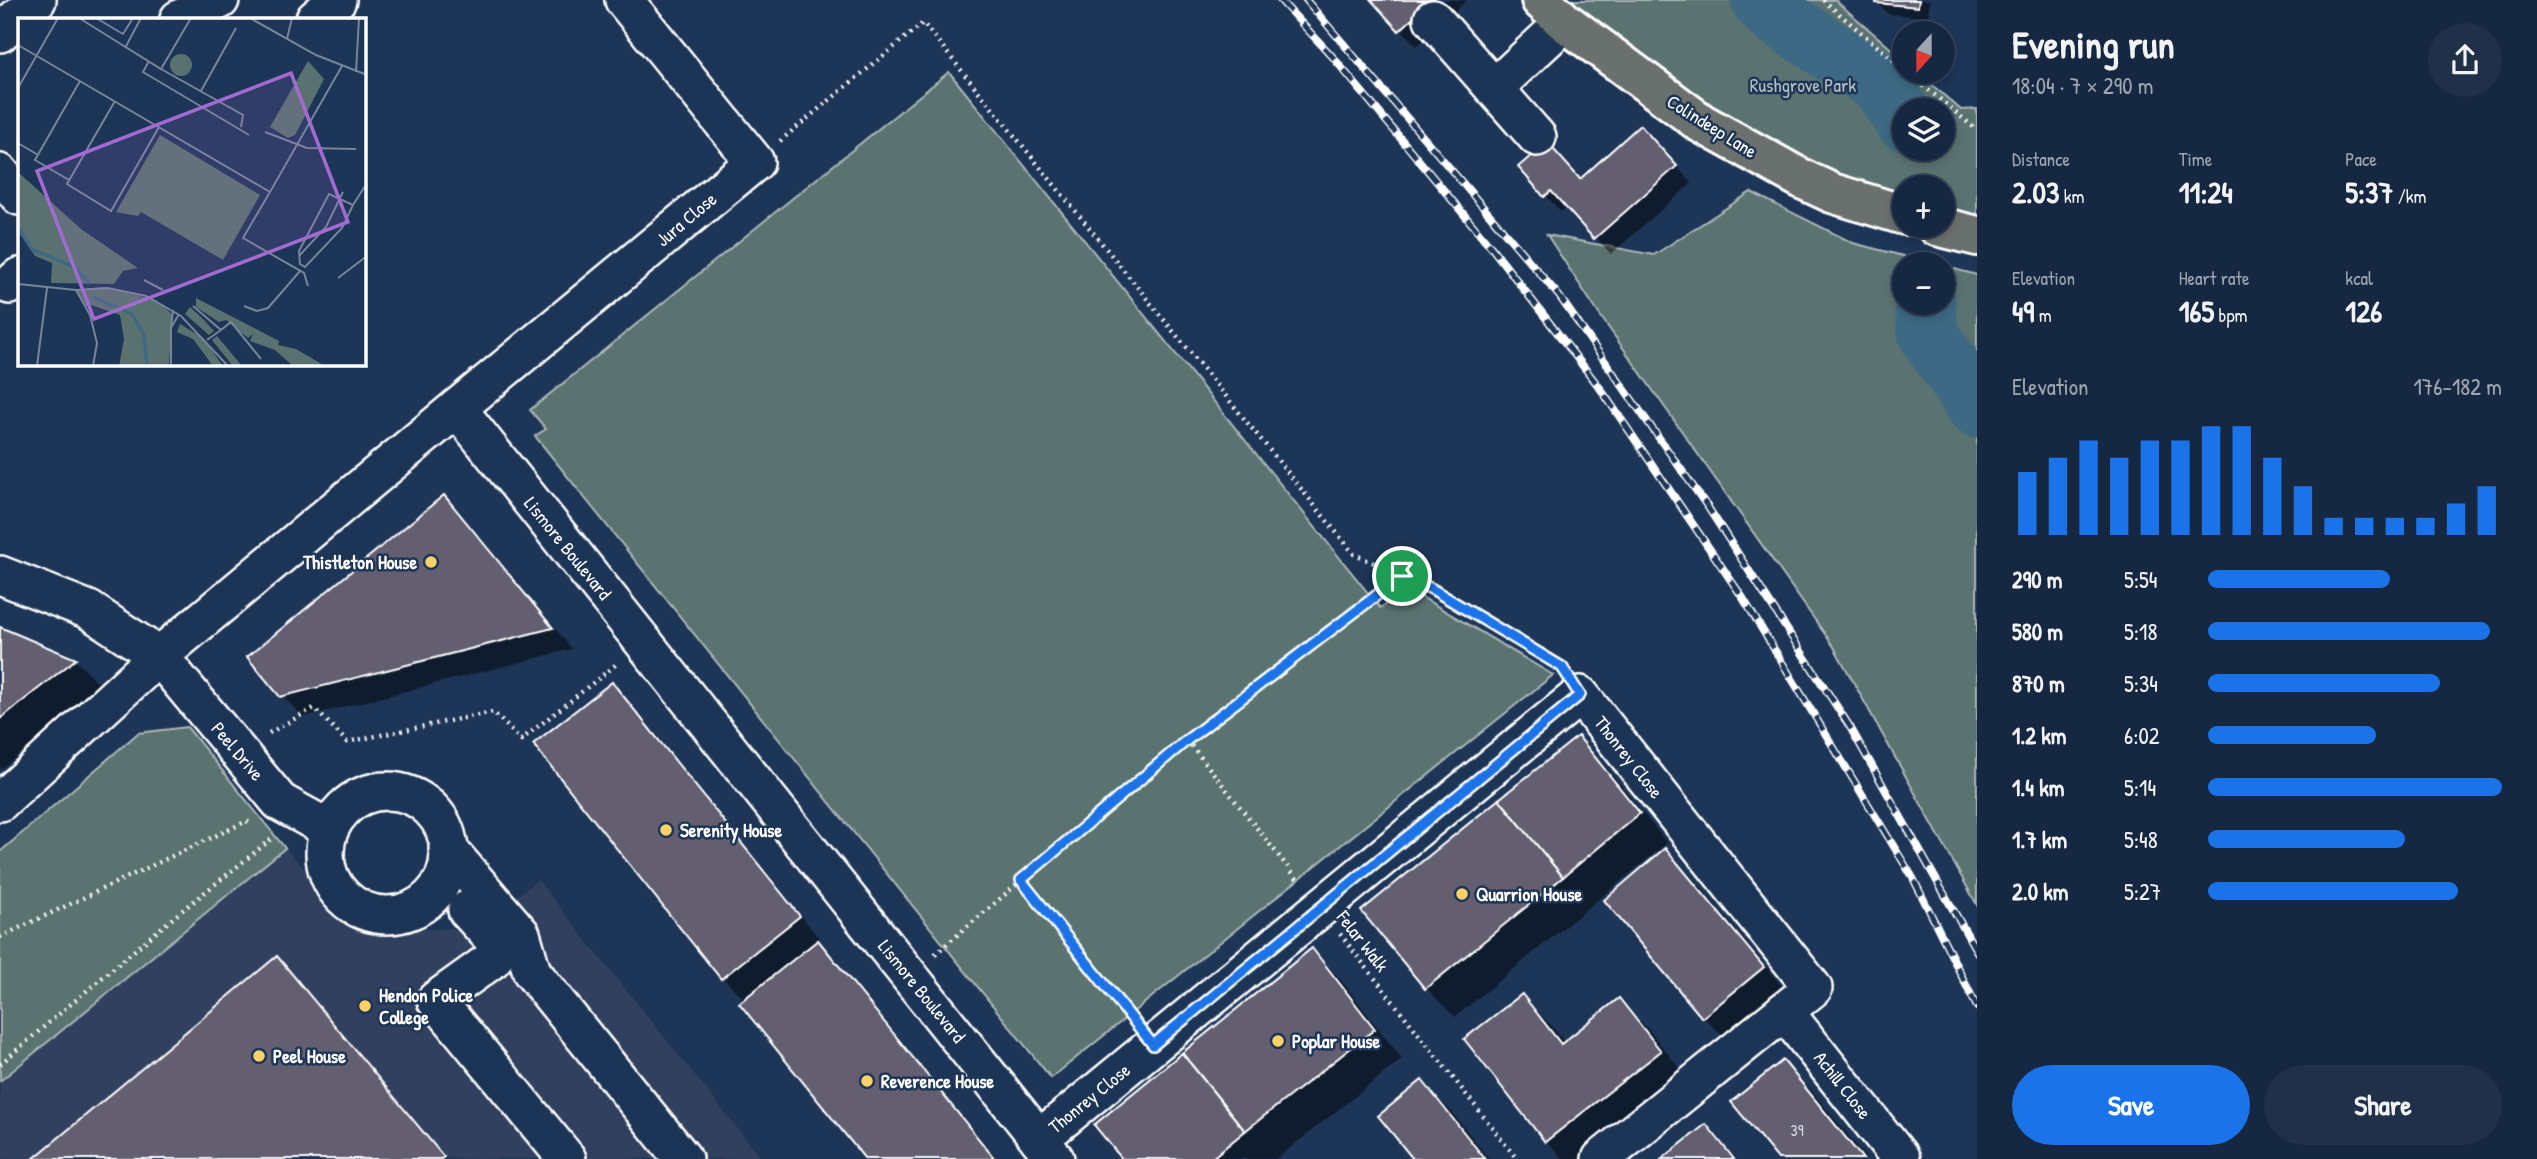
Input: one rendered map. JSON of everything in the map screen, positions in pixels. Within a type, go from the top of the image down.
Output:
[{"type":"main road","name":"Colindeep Lane","points":[[1553,11],[1701,123],[1801,179],[1832,193],[1892,211]]},
{"type":"main road","points":[[1955,230],[1977,236]]},
{"type":"street","points":[[0,33],[37,0]]},
{"type":"street","points":[[181,18],[219,0]]},
{"type":"street","points":[[316,18],[338,0]]},
{"type":"street","points":[[624,0],[755,162]]},
{"type":"street","points":[[1493,88],[1553,11]]},
{"type":"street","points":[[1433,19],[1537,137]]},
{"type":"street","points":[[0,166],[18,159]]},
{"type":"street","name":"Jura Close","points":[[457,408],[755,162]]},
{"type":"street","points":[[0,173],[18,195]]},
{"type":"street","points":[[0,802],[159,656],[457,408]]},
{"type":"street","name":"Lismore Boulevard","points":[[457,408],[1047,1149]]},
{"type":"street","name":"Peel Drive","points":[[0,575],[89,610],[159,656],[281,802],[316,822]]},
{"type":"street","name":"Thonrey Close","points":[[1047,1149],[1153,1045],[1580,695],[1813,988],[1601,1159]]},
{"type":"street","points":[[378,792],[411,796],[437,817],[445,832],[445,865],[432,895],[419,906],[404,913],[384,915],[364,911],[347,901],[334,886],[326,868],[316,822],[361,797],[378,792]]},
{"type":"street","points":[[445,865],[499,945],[493,959],[436,1000],[567,1159]]},
{"type":"street","points":[[445,865],[521,934],[532,972],[683,1159]]},
{"type":"street","name":"Achill Close","points":[[1784,1011],[1902,1159]]},
{"type":"path","points":[[1823,0],[1892,60]]},
{"type":"path","points":[[755,162],[923,23],[1354,554],[1432,589],[1562,667],[1580,695]]},
{"type":"path","points":[[1921,84],[1977,130]]},
{"type":"path","points":[[909,976],[1187,740],[1402,576]]},
{"type":"path","points":[[238,751],[314,708],[346,742],[493,712],[521,740],[644,643]]},
{"type":"path","name":"Felar Walk","points":[[1187,740],[1517,1159]]},
{"type":"path","points":[[0,937],[247,821],[254,828]]},
{"type":"path","points":[[0,1064],[174,917],[268,843],[316,822]]},
{"type":"path","points":[[261,835],[268,843]]},
{"type":"path","points":[[1021,880],[1153,1045]]},
{"type":"shaded area","name":"Hendon Police College","points":[[285,848],[362,931],[472,928],[538,880],[762,1159],[0,1159],[0,1081]]},
{"type":"green space","name":"Rushgrove Park","points":[[1542,0],[1835,0],[1892,50],[1892,84],[1931,84],[1947,98],[1892,98],[1892,161],[1955,161],[1955,105],[1961,110],[1977,109],[1977,236],[1955,230],[1955,175],[1892,175],[1892,214],[1837,199]]},
{"type":"green space","points":[[949,72],[1380,608],[1408,589],[1553,675],[1051,1078],[535,436],[546,429],[530,410]]},
{"type":"green space","points":[[1751,192],[1853,243],[1892,253],[1892,315],[1955,315],[1955,269],[1977,275],[1977,905],[1834,647],[1599,314],[1547,235],[1654,255]]},
{"type":"green space","points":[[187,727],[285,848],[0,1081],[0,852],[138,733]]},
{"type":"building","points":[[1371,0],[1433,0],[1399,31]]},
{"type":"building","points":[[1876,0],[1919,0],[1918,7],[1876,3]]},
{"type":"building","points":[[1640,125],[1677,166],[1594,239],[1551,191],[1544,197],[1518,167],[1547,142],[1580,179]]},
{"type":"building","name":"Thistleton House","points":[[444,495],[553,628],[280,697],[247,657]]},
{"type":"building","points":[[0,627],[76,659],[0,719]]},
{"type":"building","name":"Serenity House","points":[[612,682],[800,916],[721,979],[533,744]]},
{"type":"building","points":[[1578,736],[1640,813],[1563,877],[1499,799]]},
{"type":"building","name":"Quarrion House","points":[[1499,799],[1563,877],[1425,989],[1361,911]]},
{"type":"building","points":[[1665,848],[1764,967],[1702,1018],[1604,900]]},
{"type":"building","name":"Reverence House","points":[[818,940],[995,1159],[865,1159],[739,1003]]},
{"type":"building","name":"Poplar House","points":[[1312,948],[1375,1029],[1245,1131],[1182,1053]]},
{"type":"building","name":"Peel House","points":[[277,956],[444,1157],[33,1159]]},
{"type":"building","points":[[1522,994],[1561,1044],[1619,998],[1661,1051],[1545,1142],[1464,1039]]},
{"type":"building","points":[[1182,1053],[1245,1131],[1211,1159],[1122,1159],[1094,1125]]},
{"type":"building","points":[[1783,1060],[1863,1159],[1778,1159],[1731,1102]]},
{"type":"building","points":[[1422,1080],[1485,1159],[1413,1159],[1378,1116]]},
{"type":"building","points":[[1706,1124],[1734,1159],[1662,1159]]},
{"type":"waterway","points":[[1761,0],[1774,14],[1881,84],[1892,101]]},
{"type":"waterway","points":[[1926,315],[1928,333],[1977,407]]},
{"type":"railway","points":[[1280,0],[1332,56],[1491,247],[1600,388],[1743,598],[1913,878],[1977,1007]]},
{"type":"railway","points":[[1306,0],[1559,296],[1709,509],[1850,727],[1977,952]]},
{"type":"place","name":"Thistleton House","points":[[431,562]]},
{"type":"place","name":"Serenity House","points":[[666,830]]},
{"type":"place","name":"Quarrion House","points":[[1462,894]]},
{"type":"place","name":"Hendon Police College","points":[[365,1006]]},
{"type":"place","name":"Poplar House","points":[[1278,1041]]},
{"type":"place","name":"Peel House","points":[[259,1056]]},
{"type":"place","name":"Reverence House","points":[[867,1081]]},
{"type":"route","points":[[1402,576],[1432,589],[1562,667],[1580,695],[1153,1045],[1021,880],[1187,740],[1402,576]]}]
